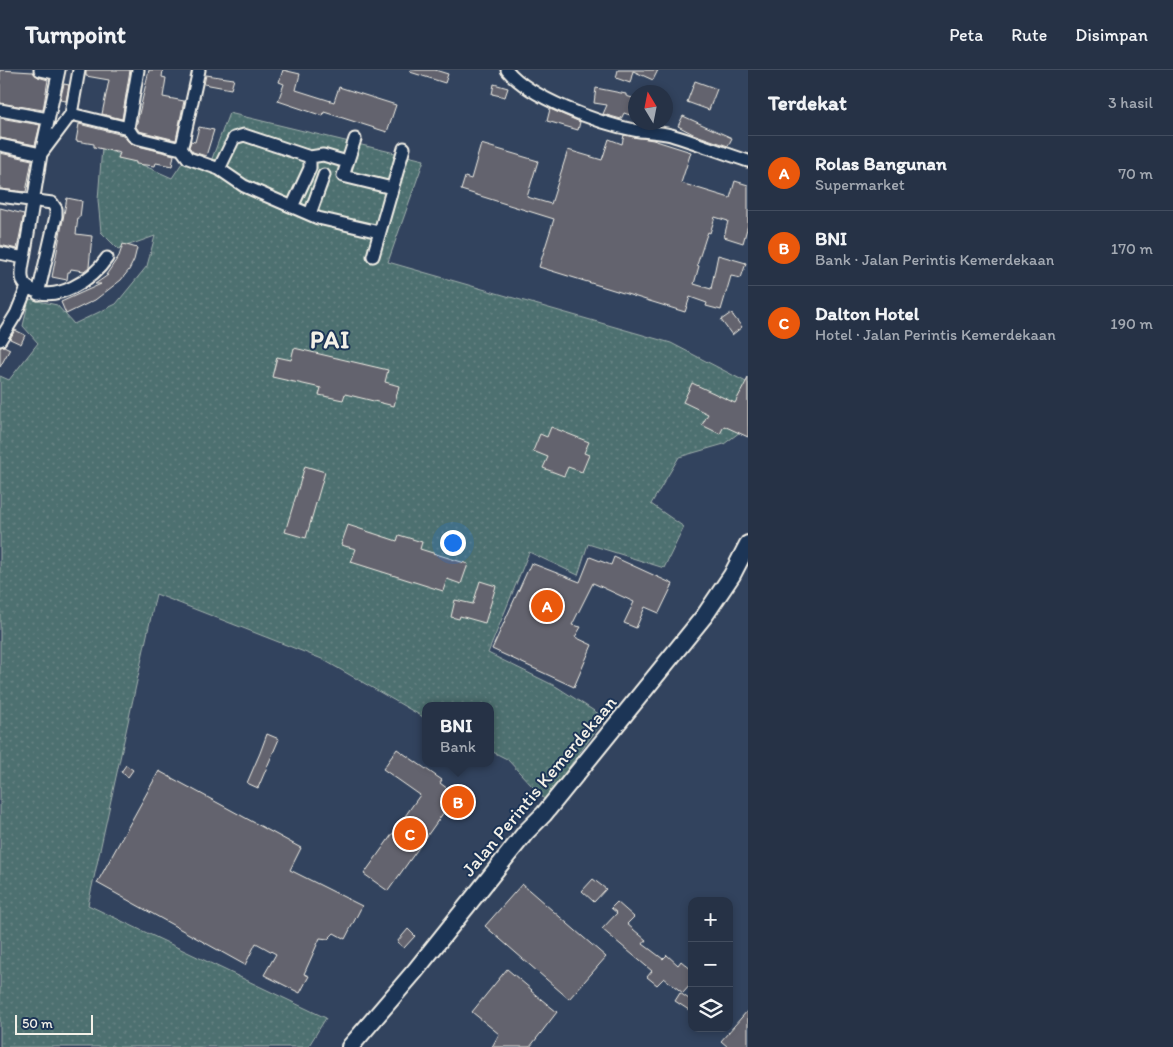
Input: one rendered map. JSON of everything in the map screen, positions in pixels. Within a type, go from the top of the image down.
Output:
[{"type":"highway","name":"Jalan Perintis Kemerdekaan","points":[[350,1047],[415,971],[526,832],[544,814],[705,615],[732,574],[748,544]]},
{"type":"street","points":[[40,70],[59,72],[33,200],[22,273],[23,282],[38,294],[49,294],[73,288],[101,268],[107,258]]},
{"type":"street","points":[[41,154],[71,114],[79,70]]},
{"type":"street","points":[[138,70],[128,128],[136,138],[165,146],[180,147]]},
{"type":"street","points":[[180,147],[183,142],[199,70]]},
{"type":"street","points":[[509,71],[532,92],[602,121],[672,136],[748,161]]},
{"type":"street","points":[[0,110],[48,119]]},
{"type":"street","points":[[71,114],[128,128]]},
{"type":"street","points":[[220,169],[234,138],[244,135],[310,162],[324,175],[344,176],[392,188]]},
{"type":"street","points":[[344,176],[355,139]]},
{"type":"street","points":[[0,145],[41,154]]},
{"type":"street","points":[[180,147],[188,158],[220,169],[244,186],[292,207],[318,218],[380,232]]},
{"type":"street","points":[[373,256],[404,148]]},
{"type":"street","points":[[292,207],[310,162],[323,155],[347,162]]},
{"type":"street","points":[[310,214],[324,175]]},
{"type":"street","points":[[0,196],[52,203],[56,209],[38,294]]},
{"type":"street","points":[[0,254],[24,258]]},
{"type":"street","points":[[0,340],[16,314],[27,287]]},
{"type":"green space","points":[[229,113],[424,160],[388,262],[671,343],[748,383],[748,426],[724,444],[679,457],[651,504],[684,527],[664,568],[588,544],[578,575],[529,552],[488,653],[557,687],[605,718],[545,800],[507,759],[494,752],[494,702],[422,702],[422,716],[322,659],[156,594],[88,905],[326,1018],[308,1047],[115,1047],[111,1045],[110,1047],[0,1047],[0,376],[9,380],[38,343],[23,326],[29,299],[57,305],[74,324],[116,304],[147,266],[155,236],[118,249],[101,232],[98,200],[102,147],[172,178],[184,160],[210,164]]},
{"type":"building","points":[[0,70],[33,72],[38,77],[48,80],[43,110],[0,103]]},
{"type":"building","points":[[86,70],[130,70],[122,119],[102,114],[109,80],[86,76]]},
{"type":"building","points":[[149,70],[163,70],[162,77],[166,78],[163,97],[184,101],[176,140],[139,131],[136,127]]},
{"type":"building","points":[[283,70],[300,74],[296,90],[334,102],[339,87],[396,105],[387,132],[324,112],[323,116],[278,101],[284,84],[279,82]]},
{"type":"building","points":[[410,70],[435,70],[448,74],[445,83],[410,72]]},
{"type":"building","points":[[618,70],[658,70],[653,80],[633,71],[630,83],[616,78]]},
{"type":"building","points":[[206,75],[234,79],[231,89],[204,84]]},
{"type":"building","points":[[695,81],[717,89],[709,110],[687,102]]},
{"type":"building","points":[[64,84],[69,85],[66,101],[60,100]]},
{"type":"building","points":[[494,84],[508,88],[505,97],[492,94]]},
{"type":"building","points":[[596,88],[626,94],[628,97],[628,114],[624,113],[621,119],[603,114],[607,105],[594,103]]},
{"type":"building","points":[[550,109],[580,122],[578,130],[547,121]]},
{"type":"building","points":[[683,116],[732,138],[728,146],[693,134],[678,126]]},
{"type":"building","points":[[0,118],[40,125],[35,145],[0,138]]},
{"type":"building","points":[[79,124],[123,135],[134,145],[174,155],[172,166],[156,163],[155,166],[136,164],[136,162],[118,158],[120,153],[94,147],[94,144],[76,141]]},
{"type":"building","points":[[199,127],[214,130],[206,156],[193,152],[189,147],[191,141],[195,142]]},
{"type":"building","points":[[624,135],[653,140],[691,152],[681,183],[730,198],[735,181],[748,185],[748,225],[743,243],[724,237],[728,221],[715,217],[697,265],[699,266],[694,284],[711,289],[718,255],[746,263],[741,278],[731,276],[721,310],[706,306],[707,303],[690,297],[685,312],[539,267],[554,219],[461,190],[465,177],[471,179],[481,144],[538,161],[527,197],[551,204],[568,150],[602,160],[609,139],[622,144]]},
{"type":"building","points":[[0,153],[32,160],[26,192],[0,189]]},
{"type":"building","points":[[67,198],[82,201],[76,234],[92,236],[89,267],[84,271],[71,269],[68,272],[67,280],[52,277]]},
{"type":"building","points":[[0,208],[24,214],[17,249],[0,245]]},
{"type":"building","points":[[123,244],[137,248],[129,270],[121,280],[95,300],[66,314],[61,302],[101,284],[95,284],[108,275],[106,275],[119,256]]},
{"type":"building","points":[[731,313],[742,327],[732,335],[721,320]]},
{"type":"building","points":[[15,330],[25,335],[21,344],[10,339]]},
{"type":"building","points":[[4,346],[10,349],[0,367],[0,347]]},
{"type":"building","points":[[294,348],[388,370],[385,382],[399,386],[394,406],[345,394],[343,400],[319,395],[321,388],[272,377],[277,357],[291,360]]},
{"type":"building","points":[[748,378],[748,437],[724,426],[720,434],[702,425],[708,414],[683,402],[692,383],[735,403]]},
{"type":"building","points":[[551,427],[589,442],[584,453],[589,455],[582,472],[568,467],[564,476],[543,468],[548,457],[533,451],[540,434],[547,437]]},
{"type":"building","points":[[305,466],[325,472],[306,538],[285,532]]},
{"type":"building","points":[[348,525],[397,541],[399,535],[422,542],[420,549],[468,564],[461,584],[447,579],[443,591],[351,562],[356,549],[341,545]]},
{"type":"building","points":[[590,557],[611,565],[614,557],[673,584],[659,613],[645,607],[636,628],[624,623],[634,602],[593,583],[572,625],[581,627],[575,637],[592,645],[574,687],[492,649],[531,563],[580,582]]},
{"type":"building","points":[[480,581],[496,586],[485,623],[460,616],[459,619],[451,617],[455,600],[473,604]]},
{"type":"building","points":[[267,734],[279,739],[258,788],[247,783]]},
{"type":"building","points":[[397,749],[442,780],[440,783],[456,795],[388,891],[364,874],[420,795],[383,769]]},
{"type":"building","points":[[126,765],[133,770],[128,777],[121,772]]},
{"type":"building","points":[[159,771],[301,848],[290,870],[362,906],[345,939],[334,933],[328,939],[320,938],[304,974],[309,976],[300,993],[264,975],[276,954],[256,943],[245,965],[97,883]]},
{"type":"building","points":[[593,879],[606,889],[594,902],[582,891]]},
{"type":"building","points":[[522,884],[606,957],[569,999],[485,926]]},
{"type":"building","points":[[617,902],[634,917],[627,924],[646,940],[643,944],[663,959],[667,955],[678,965],[681,961],[688,967],[688,987],[683,993],[664,978],[657,985],[647,977],[652,971],[602,929],[617,913],[611,908]]},
{"type":"building","points":[[408,929],[415,936],[404,948],[397,942]]},
{"type":"building","points":[[507,969],[557,1012],[530,1047],[492,1047],[499,1034],[472,1012]]},
{"type":"building","points":[[680,993],[688,998],[688,1009],[675,1001]]},
{"type":"building","points":[[748,1010],[748,1047],[728,1047],[721,1041],[729,1032],[733,1032],[733,1027]]},
{"type":"place","name":"Rolas Bangunan","points":[[547,606]]},
{"type":"place","name":"BNI","points":[[458,802]]},
{"type":"place","name":"Dalton Hotel","points":[[410,834]]},
{"type":"district","name":"PAI","points":[[330,339]]}]
